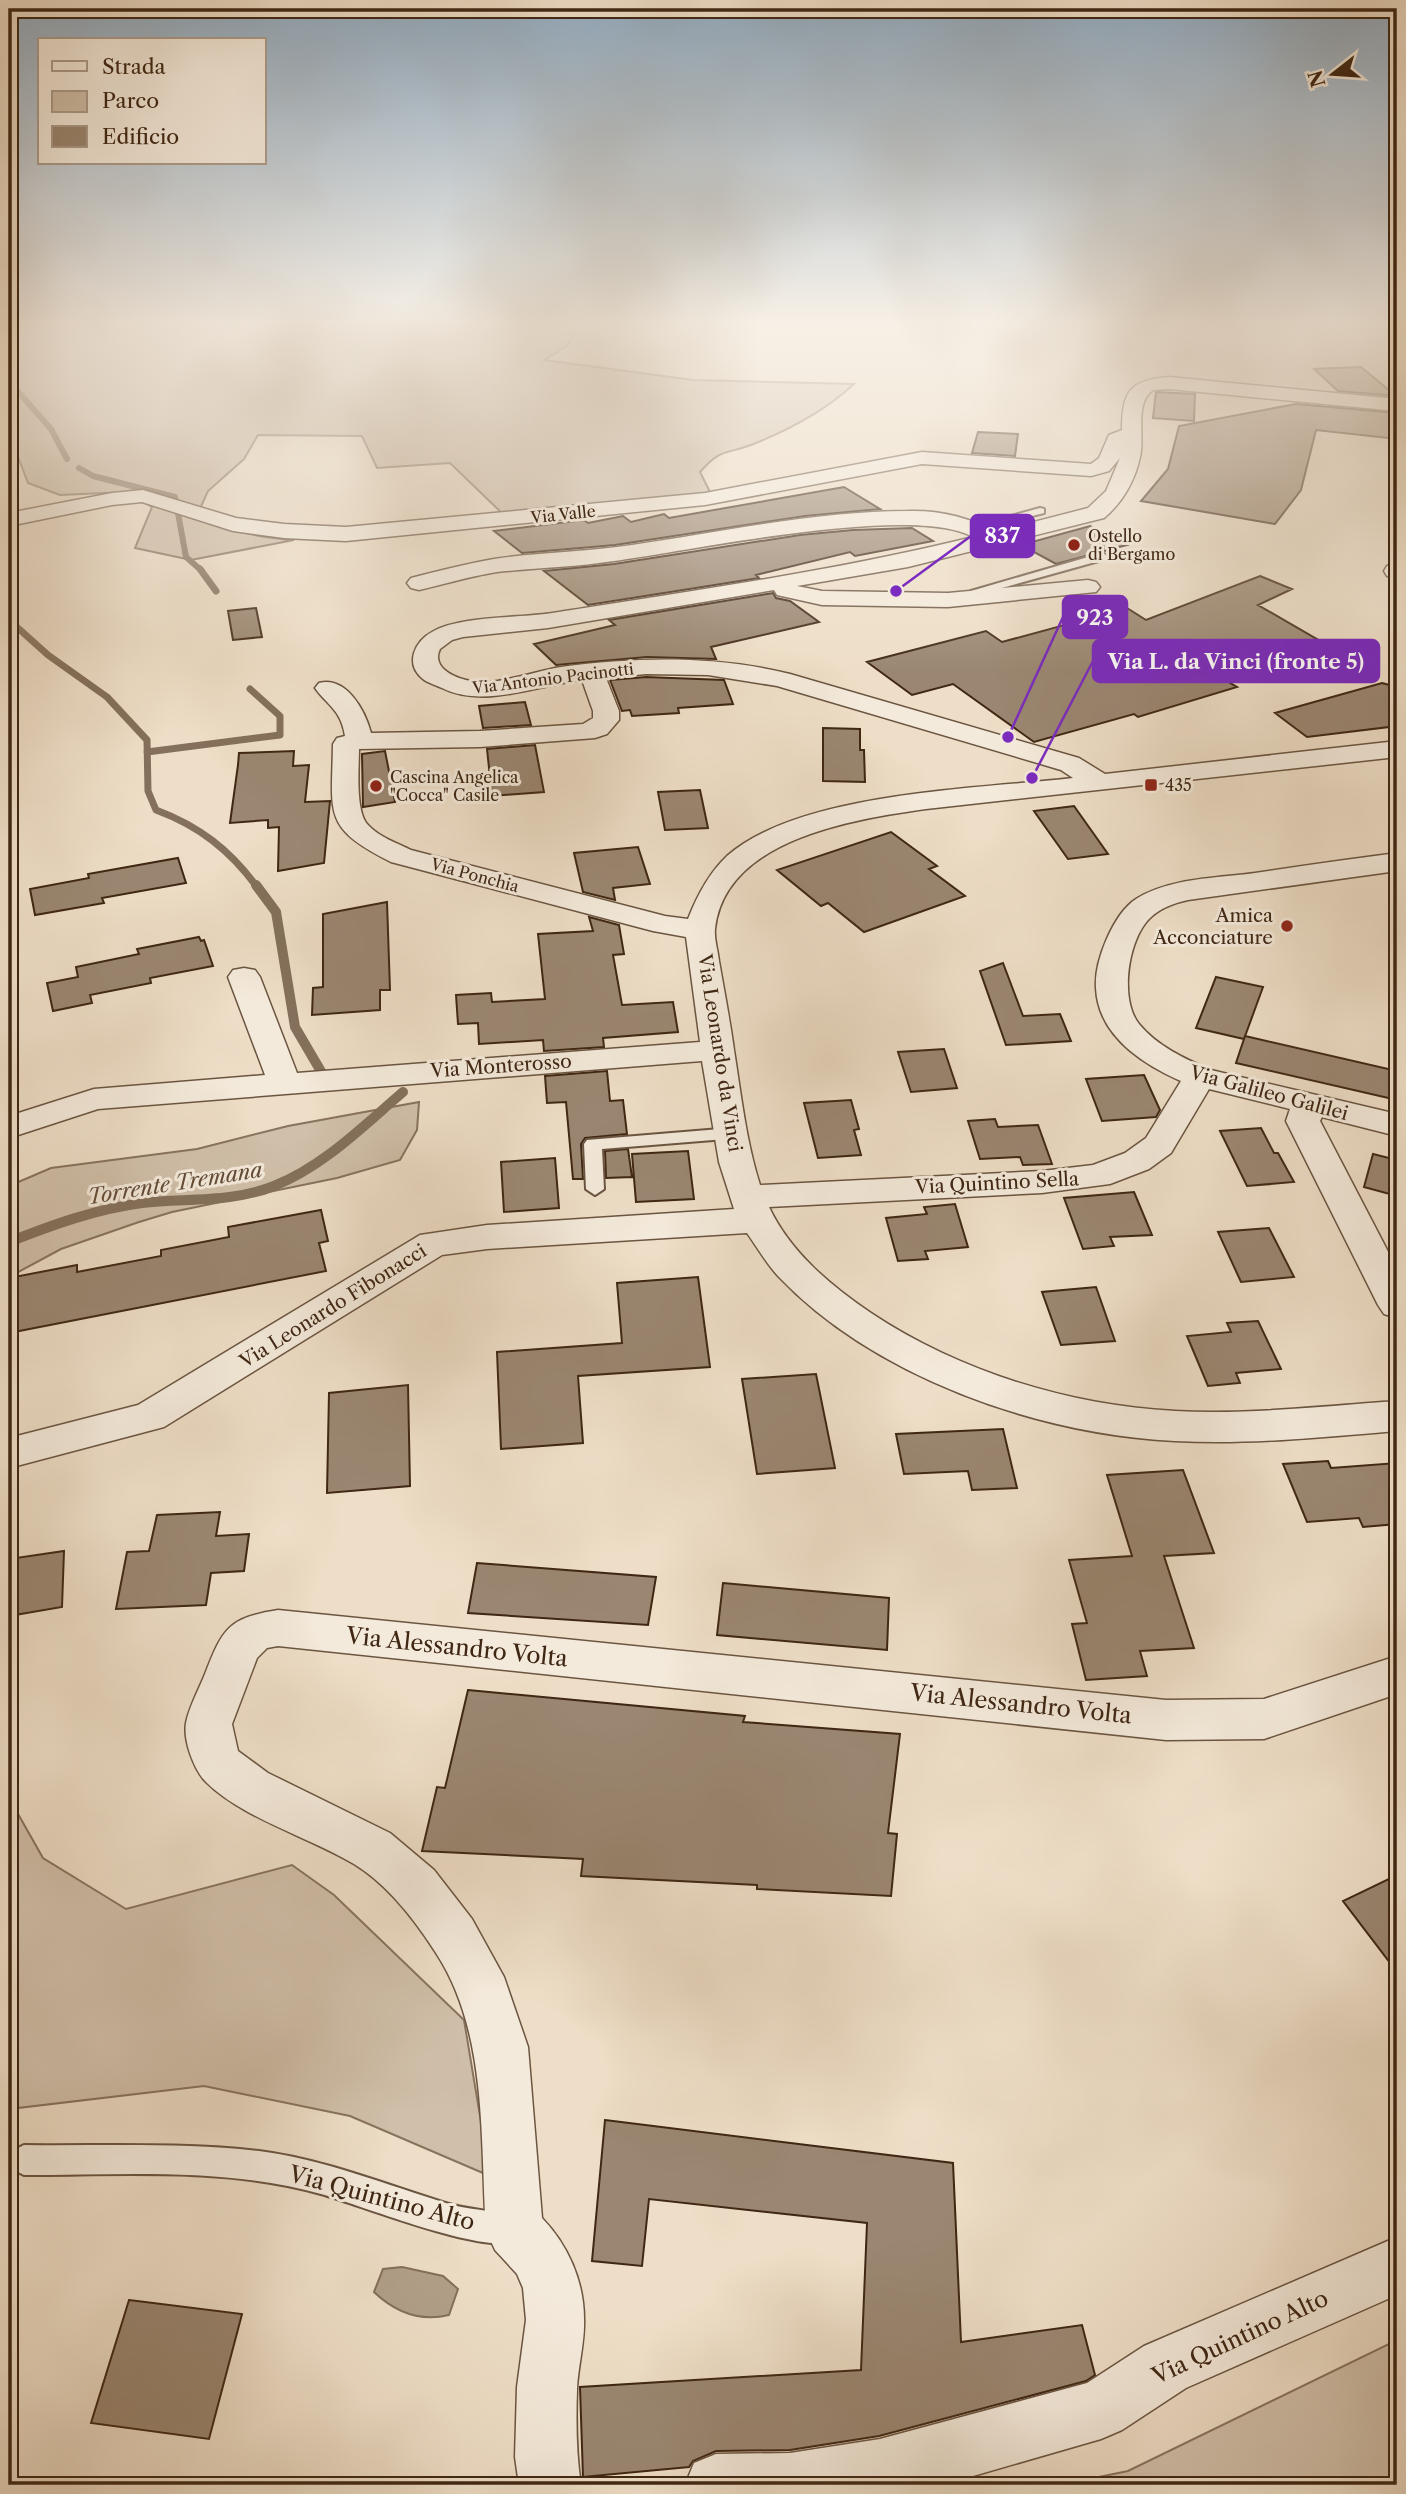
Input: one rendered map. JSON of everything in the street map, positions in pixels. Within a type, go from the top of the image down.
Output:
[{"type":"street","name":"Via Valle","points":[[9,519],[112,499],[143,496],[233,524],[284,531],[346,534],[705,499],[922,458],[1090,470],[1109,463],[1116,440]]},
{"type":"street","name":"Via Antonio Pacinotti","points":[[1100,783],[1070,764],[781,679],[744,672],[676,667],[560,675],[512,686],[461,688],[444,682],[431,673],[425,654],[429,645],[443,635],[463,630],[548,621],[908,560],[1087,516],[1102,509],[1125,474],[1132,440]]},
{"type":"street","points":[[419,583],[516,563],[623,553],[871,520],[926,518],[973,528],[993,540]]},
{"type":"street","points":[[772,583],[795,594],[822,598],[886,600],[948,600],[981,594],[1088,587]]},
{"type":"street","points":[[328,688],[346,703],[354,715],[359,741],[480,739],[586,732],[598,728],[606,720],[606,711],[591,672]]},
{"type":"street","name":"Via Ponchia","points":[[359,741],[346,744],[344,748],[346,801],[349,818],[355,829],[371,841],[412,859],[653,922],[700,930]]},
{"type":"street","name":"Via Leonardo da Vinci","points":[[1397,749],[869,811],[809,825],[744,857],[716,889],[700,930],[732,1134],[752,1209],[794,1269],[825,1300],[863,1327],[908,1354],[1006,1394],[1115,1420],[1174,1426],[1268,1425],[1397,1416]]},
{"type":"street","name":"Via Galileo Galilei","points":[[1397,862],[1188,891],[1159,898],[1139,909],[1129,922],[1111,980],[1113,1002],[1126,1027],[1152,1054],[1200,1077],[1397,1125]]},
{"type":"street","points":[[244,977],[284,1083]]},
{"type":"street","name":"Via Monterosso","points":[[9,1128],[94,1099],[718,1050]]},
{"type":"street","name":"Via Quintino Sella","points":[[752,1209],[1098,1176],[1137,1161],[1159,1145],[1200,1077]]},
{"type":"street","points":[[1309,1105],[1303,1121],[1397,1305]]},
{"type":"street","name":"Via Leonardo Fibonacci","points":[[9,1453],[150,1417],[433,1244],[752,1209]]},
{"type":"street","name":"Via Alessandro Volta","points":[[515,2230],[501,2047],[478,1977],[454,1936],[416,1886],[373,1849],[251,1788],[221,1766],[211,1746],[209,1724],[238,1647],[255,1632],[278,1628],[1166,1720],[1264,1719],[1397,1675]]},
{"type":"street","points":[[515,2230],[537,2254],[552,2285],[555,2320],[547,2386],[545,2457],[550,2485]]},
{"type":"street","name":"Via Quintino Alto","points":[[716,2485],[790,2484],[880,2470],[1101,2409],[1164,2367],[1397,2266]]},
{"type":"lane","points":[[973,528],[1040,511]]},
{"type":"lane","points":[[981,594],[1102,558]]},
{"type":"lane","points":[[594,1189],[593,1144],[732,1134]]},
{"type":"lane","name":"Via Quintino Alto","points":[[24,2160],[203,2161],[261,2166],[319,2179],[470,2225],[515,2230]]},
{"type":"green space","points":[[10,440],[255,440],[244,459],[208,491],[198,513],[220,525],[244,532],[294,540],[191,560],[135,548],[152,507],[127,492],[60,495],[28,483],[15,449],[9,449]]},
{"type":"green space","points":[[364,440],[762,440],[723,453],[700,472],[711,494],[507,518],[450,463],[377,468]]},
{"type":"green space","points":[[419,1102],[417,1130],[400,1160],[337,1178],[172,1212],[61,1249],[9,1277],[9,1186],[51,1168],[197,1149],[288,1126]]},
{"type":"green space","points":[[9,1798],[43,1858],[126,1909],[292,1865],[334,1895],[464,2020],[490,2176],[350,2116],[204,2086],[9,2109]]},
{"type":"green space","points":[[1397,2340],[1397,2485],[1060,2485],[1128,2471]]},
{"type":"shaded area","points":[[402,2267],[443,2276],[458,2289],[449,2315],[428,2317],[409,2314],[374,2292],[383,2269]]},
{"type":"building","points":[[976,440],[1017,440],[1015,456],[972,453]]},
{"type":"building","points":[[1175,440],[1313,440],[1301,490],[1275,524],[1141,501],[1168,469]]},
{"type":"building","points":[[844,487],[880,509],[805,516],[615,545],[522,553],[494,531],[584,520],[588,523],[623,516],[631,522],[664,514],[669,518]]},
{"type":"building","points":[[1090,526],[1127,545],[1056,564],[1021,545]]},
{"type":"building","points":[[912,528],[933,541],[855,556],[850,552],[756,575],[759,578],[588,605],[544,571],[614,564],[800,535]]},
{"type":"building","points":[[1260,576],[1292,589],[1258,605],[1327,645],[1177,652],[1237,687],[1138,717],[1134,714],[1034,742],[953,684],[912,695],[867,662],[986,631],[1002,642],[1127,608],[1146,620]]},
{"type":"building","points":[[773,593],[776,598],[790,601],[819,622],[711,647],[716,659],[647,657],[556,665],[534,644],[615,625],[609,620]]},
{"type":"building","points":[[256,608],[262,637],[233,640],[228,611]]},
{"type":"building","points":[[646,677],[724,680],[733,704],[678,708],[679,713],[632,716],[630,710],[622,711],[610,680]]},
{"type":"building","points":[[1382,683],[1397,687],[1397,726],[1307,737],[1275,713]]},
{"type":"building","points":[[525,702],[531,725],[483,728],[479,706]]},
{"type":"building","points":[[823,728],[860,729],[865,782],[823,781]]},
{"type":"building","points":[[535,745],[544,792],[492,796],[487,749]]},
{"type":"building","points":[[294,751],[293,766],[309,765],[305,802],[330,801],[324,863],[278,871],[279,827],[268,828],[268,820],[230,823],[239,753]]},
{"type":"building","name":"Cascina Angelica \"Cocca\" Casile","points":[[385,751],[395,802],[363,807],[362,754]]},
{"type":"building","points":[[700,790],[708,828],[665,830],[658,792]]},
{"type":"building","points":[[1074,806],[1108,854],[1068,859],[1034,811]]},
{"type":"building","points":[[891,832],[937,866],[929,869],[965,896],[864,932],[828,903],[821,906],[777,870]]},
{"type":"building","points":[[638,847],[650,884],[613,888],[615,900],[583,892],[574,853]]},
{"type":"building","points":[[178,858],[186,883],[102,898],[104,903],[35,915],[30,889],[89,878],[88,874]]},
{"type":"building","points":[[387,902],[390,990],[380,990],[380,1010],[312,1015],[313,988],[323,987],[323,914]]},
{"type":"building","points":[[589,917],[619,925],[624,954],[613,955],[622,1005],[673,1002],[678,1032],[603,1038],[604,1047],[544,1051],[543,1040],[479,1044],[478,1023],[458,1024],[456,995],[491,993],[492,1002],[545,999],[538,934],[593,931]]},
{"type":"building","points":[[199,937],[201,941],[204,940],[213,966],[150,978],[151,983],[90,995],[92,1003],[53,1011],[47,983],[78,977],[76,967],[139,954],[137,949]]},
{"type":"building","points":[[1003,963],[1023,1016],[1060,1014],[1071,1041],[1006,1045],[980,971]]},
{"type":"building","points":[[1216,977],[1263,987],[1244,1039],[1196,1028]]},
{"type":"building","points":[[1245,1036],[1397,1071],[1397,1100],[1236,1063]]},
{"type":"building","points":[[944,1049],[957,1088],[911,1092],[898,1052]]},
{"type":"building","points":[[607,1071],[610,1101],[623,1100],[627,1134],[585,1138],[581,1144],[583,1179],[573,1179],[566,1102],[547,1103],[545,1076]]},
{"type":"building","points":[[1144,1075],[1160,1110],[1156,1117],[1102,1121],[1086,1079]]},
{"type":"building","points":[[851,1100],[859,1129],[854,1130],[861,1155],[818,1158],[804,1103]]},
{"type":"building","points":[[995,1119],[998,1127],[1038,1125],[1052,1164],[1023,1165],[1020,1157],[980,1159],[968,1121]]},
{"type":"building","points":[[1261,1128],[1294,1182],[1247,1186],[1220,1131]]},
{"type":"building","points":[[628,1149],[632,1177],[606,1178],[605,1151]]},
{"type":"building","points":[[688,1151],[694,1199],[636,1202],[632,1154]]},
{"type":"building","points":[[1373,1154],[1397,1160],[1397,1196],[1364,1187]]},
{"type":"building","points":[[555,1158],[559,1208],[504,1212],[501,1162]]},
{"type":"building","points":[[1134,1192],[1152,1235],[1110,1237],[1114,1246],[1083,1249],[1064,1198]]},
{"type":"building","points":[[955,1204],[968,1247],[925,1251],[928,1259],[898,1261],[886,1218],[927,1214],[924,1207]]},
{"type":"building","points":[[321,1210],[328,1241],[319,1243],[326,1271],[9,1333],[9,1278],[77,1265],[77,1272],[161,1256],[161,1250],[229,1237],[228,1227]]},
{"type":"building","points":[[1269,1228],[1294,1277],[1241,1282],[1218,1232]]},
{"type":"building","points":[[698,1277],[710,1367],[578,1376],[583,1443],[501,1449],[497,1352],[622,1343],[617,1283]]},
{"type":"building","points":[[1096,1287],[1115,1341],[1061,1345],[1042,1292]]},
{"type":"building","points":[[1258,1321],[1281,1369],[1236,1373],[1240,1383],[1208,1386],[1187,1336],[1231,1332],[1227,1323]]},
{"type":"building","points":[[816,1374],[835,1468],[757,1474],[742,1379]]},
{"type":"building","points":[[408,1385],[410,1486],[327,1493],[329,1393]]},
{"type":"building","points":[[1003,1429],[1017,1488],[972,1490],[968,1471],[904,1474],[896,1434]]},
{"type":"building","points":[[1328,1461],[1331,1468],[1397,1463],[1397,1524],[1363,1527],[1359,1518],[1307,1522],[1283,1464]]},
{"type":"building","points":[[1183,1470],[1214,1553],[1164,1556],[1194,1648],[1140,1651],[1147,1676],[1086,1680],[1072,1624],[1087,1623],[1069,1560],[1132,1556],[1107,1475]]},
{"type":"building","points":[[220,1512],[216,1536],[249,1534],[244,1571],[211,1573],[206,1605],[116,1609],[127,1552],[149,1551],[157,1515]]},
{"type":"building","points":[[64,1551],[62,1607],[9,1616],[9,1559]]},
{"type":"building","points":[[477,1563],[656,1577],[648,1625],[468,1613]]},
{"type":"building","points":[[723,1583],[889,1598],[887,1650],[717,1635]]},
{"type":"building","points":[[468,1690],[745,1716],[743,1722],[900,1734],[888,1833],[897,1834],[891,1896],[757,1889],[757,1885],[581,1876],[583,1859],[422,1851],[437,1787],[445,1788]]},
{"type":"building","points":[[1397,1875],[1397,1972],[1343,1901]]},
{"type":"building","points":[[605,2120],[953,2163],[961,2342],[1082,2325],[1095,2375],[1086,2381],[879,2436],[790,2450],[716,2451],[693,2461],[689,2467],[583,2477],[580,2387],[861,2370],[867,2223],[649,2199],[642,2266],[592,2261]]},
{"type":"building","points":[[129,2300],[242,2314],[209,2439],[91,2423]]},
{"type":"waterway","points":[[57,440],[67,459]]},
{"type":"waterway","points":[[79,468],[93,476],[175,497],[186,557],[200,570]]},
{"type":"waterway","points":[[200,570],[216,591]]},
{"type":"waterway","points":[[9,620],[48,655],[107,697],[147,740],[147,752]]},
{"type":"waterway","points":[[147,752],[280,735],[280,716],[250,689]]},
{"type":"waterway","points":[[147,752],[148,791],[156,810],[172,816],[212,841],[236,862],[257,887]]},
{"type":"waterway","points":[[256,885],[276,912],[295,1027],[326,1080]]},
{"type":"waterway","name":"Torrente Tremana","points":[[9,1242],[108,1209],[142,1203],[225,1198],[274,1186],[310,1168],[403,1092]]},
{"type":"place","name":"Ostello di Bergamo","points":[[1074,545]]},
{"type":"place","name":"837","points":[[896,591]]},
{"type":"place","name":"923","points":[[1008,737]]},
{"type":"place","name":"Via L. da Vinci (fronte 5)","points":[[1032,778]]},
{"type":"place","name":"435","points":[[1151,785]]},
{"type":"place","name":"Cascina Angelica \"Cocca\" Casile","points":[[376,786]]},
{"type":"place","name":"Amica Acconciature","points":[[1287,926]]}]
